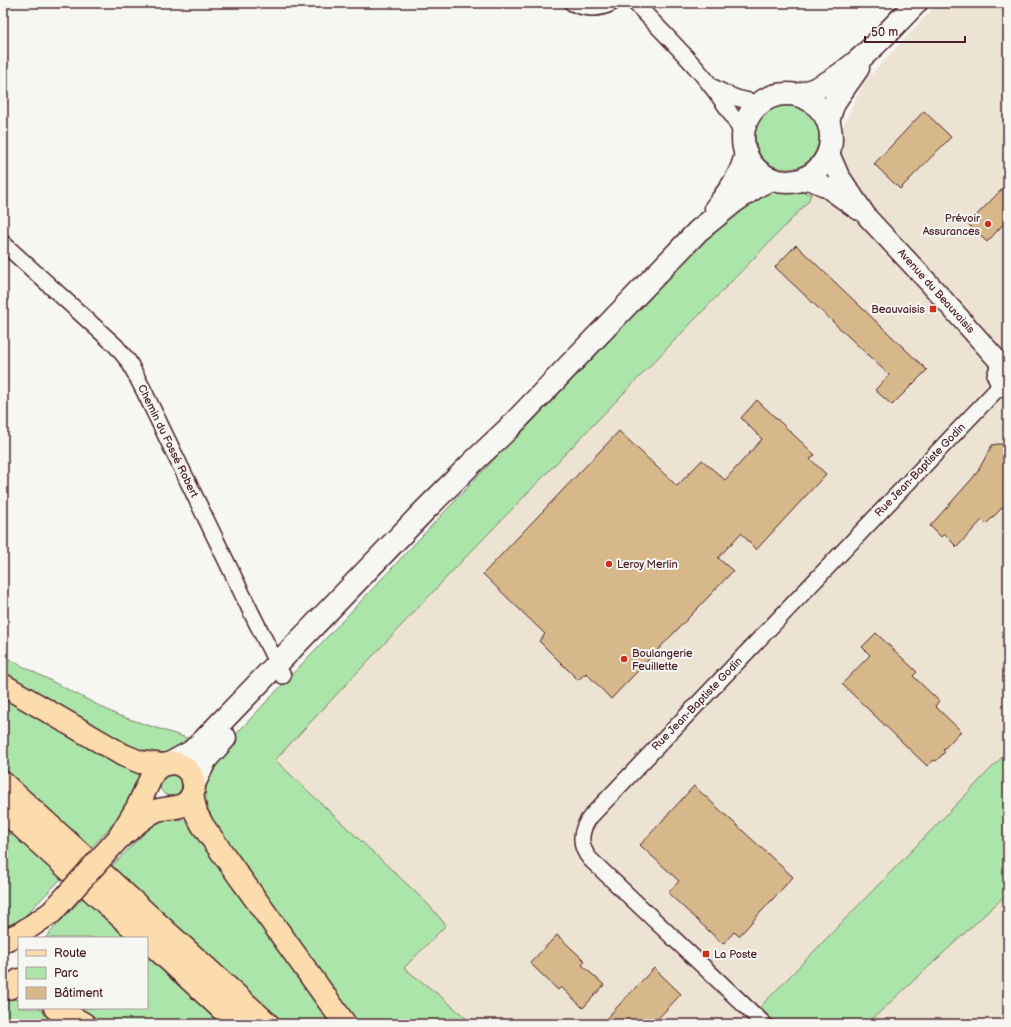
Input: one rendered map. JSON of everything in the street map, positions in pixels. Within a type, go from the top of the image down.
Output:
[{"type":"main road","points":[[698,231],[738,177],[743,166],[749,116],[761,102],[778,95],[797,95],[809,92],[824,85],[850,67],[876,45],[916,3]]},
{"type":"main road","points":[[828,122],[837,98],[876,45]]},
{"type":"main road","points":[[745,144],[756,169],[772,179],[789,182],[806,178],[820,167],[829,152],[831,140],[828,122],[822,111],[813,102],[797,95]]},
{"type":"main road","points":[[118,839],[161,770],[199,745],[280,670],[478,466],[509,428],[698,231],[740,197],[772,179]]},
{"type":"main road","points":[[34,937],[52,912],[118,839],[152,813],[168,807],[177,807],[183,804],[193,790],[203,763],[212,750],[280,670]]},
{"type":"main road","points":[[3,685],[123,755],[161,770],[181,765],[187,768],[192,775],[196,813],[203,826],[345,1024]]},
{"type":"main road","points":[[161,770],[150,790],[153,798],[158,803],[168,807]]},
{"type":"main road","points":[[3,783],[268,1024]]},
{"type":"main road","points":[[3,810],[143,937]]},
{"type":"main road","points":[[3,942],[21,933],[52,912]]},
{"type":"main road","points":[[148,941],[238,1024]]},
{"type":"main road","points":[[3,942],[10,944],[18,950]]},
{"type":"main road","points":[[57,1009],[84,1024]]},
{"type":"street","points":[[572,3],[585,8],[604,6],[612,3]]},
{"type":"street","points":[[635,3],[673,42],[711,85],[733,116],[745,144]]},
{"type":"street","points":[[711,85],[736,99],[761,102]]},
{"type":"street","name":"Avenue du Beauvaisis","points":[[829,152],[839,175],[868,218],[1005,364]]},
{"type":"street","name":"Avenue du Beauvaisis","points":[[806,178],[826,187],[868,218]]},
{"type":"street","name":"Chemin du Fossé Robert","points":[[3,243],[116,346],[129,362],[280,670]]},
{"type":"street","points":[[1004,387],[997,376],[998,370],[1005,364]]},
{"type":"street","name":"Rue Jean-Baptiste Godin","points":[[764,1024],[590,859],[584,851],[582,844],[582,832],[584,826],[592,815],[1004,387]]},
{"type":"shaded area","points":[[938,3],[1008,3],[1008,1024],[473,1024],[439,995],[358,1024],[15,1024],[30,1009],[148,1009],[148,937],[99,937],[808,202],[863,83]]},
{"type":"green space","points":[[781,105],[793,105],[810,114],[817,125],[819,137],[817,149],[810,160],[793,169],[781,169],[769,164],[760,155],[755,143],[755,131],[760,119],[769,110]]},
{"type":"green space","points":[[764,189],[796,190],[811,194],[808,202],[462,561],[275,760],[427,903],[446,925],[404,968],[473,1024],[353,1024],[207,825],[202,803],[208,764],[713,226]]},
{"type":"green space","points":[[3,656],[117,715],[193,740],[178,750],[161,754],[138,755],[3,675]]},
{"type":"green space","points":[[3,693],[142,768],[141,779],[131,801],[91,848],[3,769]]},
{"type":"green space","points":[[1008,751],[1008,893],[867,1024],[777,1024],[760,1007]]},
{"type":"green space","points":[[171,774],[179,777],[182,785],[179,793],[171,796],[163,793],[160,785],[163,777]]},
{"type":"green space","points":[[166,819],[184,820],[199,833],[339,1024],[281,1024],[110,868],[153,824]]},
{"type":"green space","points":[[3,823],[62,878],[14,927],[3,930]]},
{"type":"green space","points":[[85,895],[131,937],[46,937]]},
{"type":"green space","points":[[148,953],[227,1024],[94,1024],[66,1009],[148,1009]]},
{"type":"green space","points":[[4,998],[18,1000],[18,1009],[41,1009],[70,1024],[3,1024]]},
{"type":"building","points":[[924,111],[951,137],[900,189],[874,164]]},
{"type":"building","points":[[1008,183],[1008,219],[987,242],[968,224]]},
{"type":"building","points":[[796,245],[927,370],[892,405],[875,390],[889,375],[775,267]]},
{"type":"building","name":"Leroy Merlin","points":[[757,400],[815,455],[810,459],[826,474],[756,550],[741,533],[718,558],[733,571],[611,699],[586,673],[578,680],[539,641],[545,634],[483,574],[619,431],[677,486],[702,460],[725,480],[762,439],[741,418]]},
{"type":"building","points":[[992,445],[1008,445],[1008,483],[1003,489],[1008,493],[1008,502],[986,524],[982,520],[957,547],[944,534],[941,537],[930,526],[972,479]]},
{"type":"building","points":[[876,633],[917,672],[913,676],[939,701],[935,706],[961,731],[943,750],[945,752],[936,761],[934,760],[927,766],[842,684],[870,655],[862,647]]},
{"type":"building","points":[[694,786],[793,877],[739,936],[734,932],[723,944],[668,893],[679,881],[640,845]]},
{"type":"building","points":[[557,935],[585,961],[582,965],[604,985],[583,1008],[561,987],[558,990],[530,963]]},
{"type":"building","points":[[654,968],[681,994],[653,1024],[601,1024]]},
{"type":"place","name":"Prévoir Assurances","points":[[988,224]]},
{"type":"place","name":"Beauvaisis","points":[[933,309]]},
{"type":"place","name":"Leroy Merlin","points":[[609,564]]},
{"type":"place","name":"Boulangerie Feuillette","points":[[624,659]]},
{"type":"place","name":"La Poste","points":[[706,954]]}]
